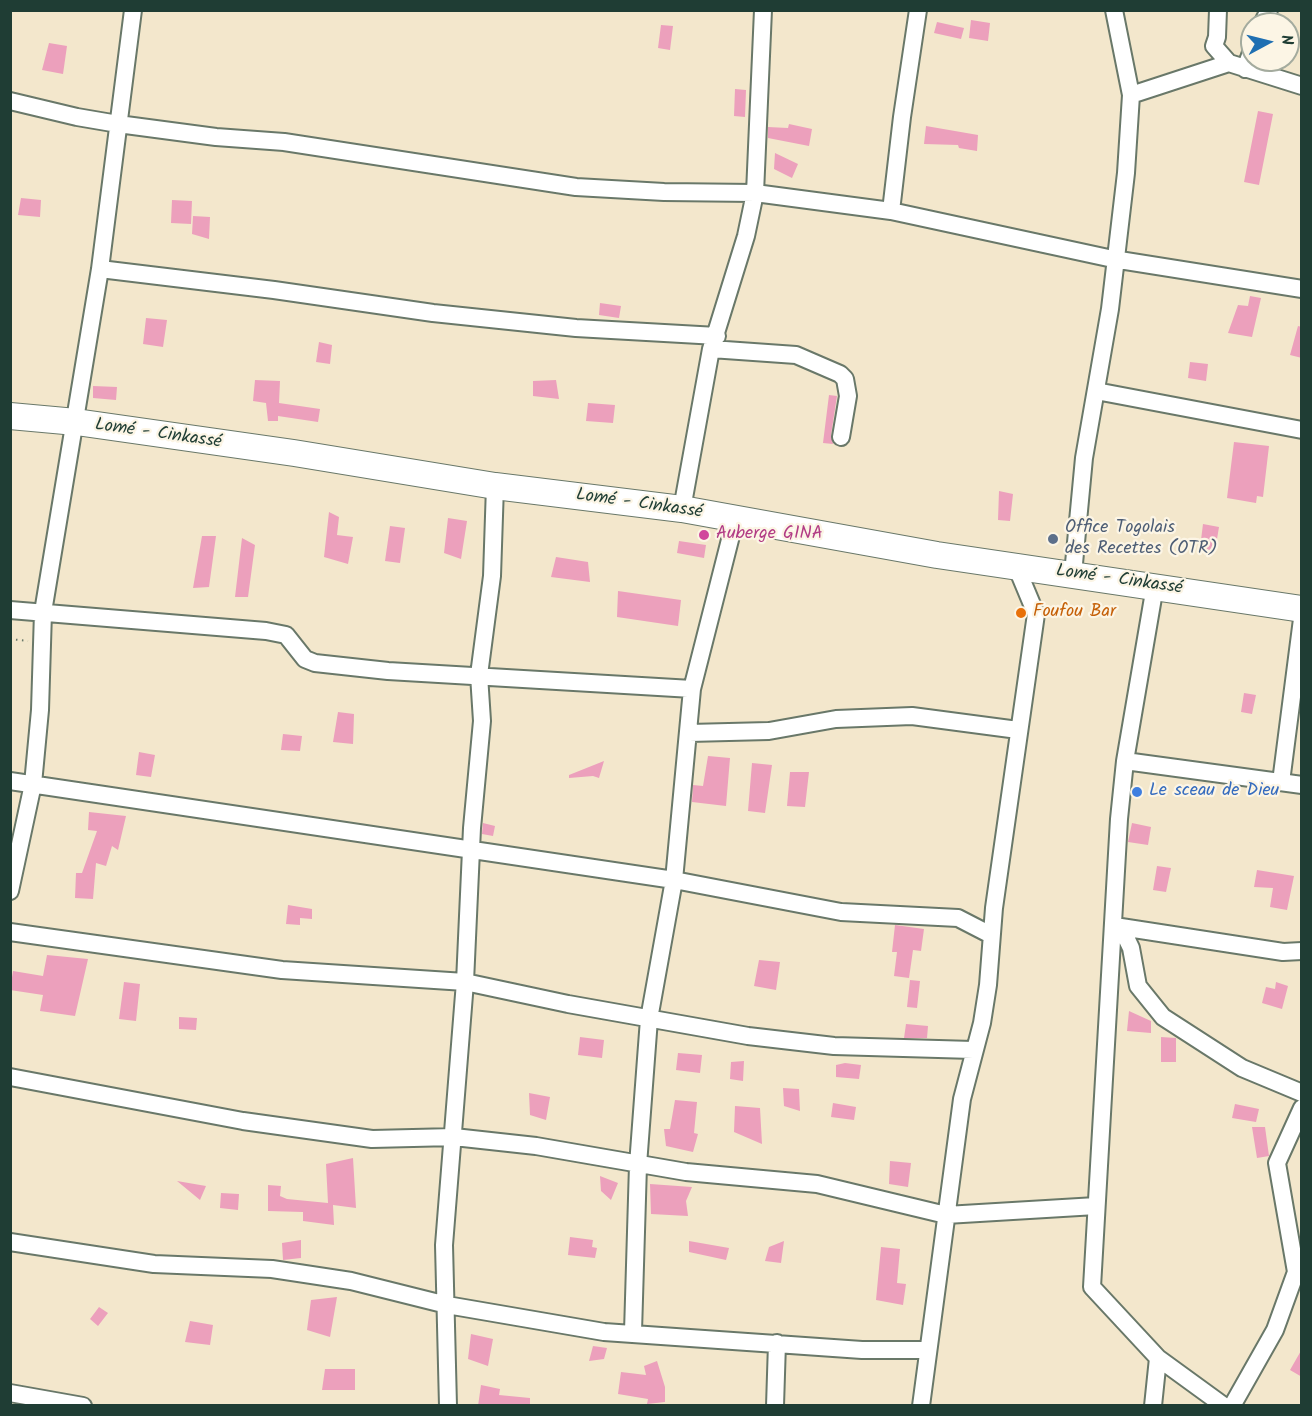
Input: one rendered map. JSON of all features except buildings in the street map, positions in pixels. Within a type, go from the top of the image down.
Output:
[{"type":"highway","name":"Lomé - Cinkassé","points":[[10,416],[76,422],[495,486],[682,508],[735,520],[937,555],[1302,609]]},
{"type":"street","points":[[10,891],[33,784],[40,710],[43,612],[100,269],[133,10]]},
{"type":"street","points":[[682,508],[714,343],[746,236],[754,193],[764,10]]},
{"type":"street","points":[[891,210],[918,10]]},
{"type":"street","points":[[1073,574],[1084,458],[1116,259],[1126,173],[1131,95],[1114,10]]},
{"type":"street","points":[[1218,10],[1217,37],[1214,46],[1229,63],[1240,67]]},
{"type":"street","points":[[1131,95],[1229,63]]},
{"type":"street","points":[[1255,72],[1302,86]]},
{"type":"street","points":[[10,101],[118,124],[216,137],[284,142],[576,187],[664,192],[754,193],[891,210],[1116,259],[1302,289]]},
{"type":"street","points":[[100,269],[274,290],[433,313],[714,343],[796,356],[840,374],[845,380],[848,396],[841,437]]},
{"type":"street","points":[[1096,391],[1302,430]]},
{"type":"street","points":[[448,1406],[444,1245],[448,1174],[454,1137],[482,721],[478,675],[492,576],[495,486]]},
{"type":"street","points":[[633,1332],[638,1165],[649,1019],[674,880],[692,689],[735,520]]},
{"type":"street","points":[[921,1406],[962,1099],[973,1050],[982,1023],[988,985],[991,935],[1036,614],[1016,566]]},
{"type":"street","points":[[1155,586],[1125,761],[1118,926],[1096,1206],[1092,1287],[1158,1358],[1224,1406]]},
{"type":"street","points":[[10,610],[266,631],[286,635],[305,659],[315,663],[388,671],[692,689]]},
{"type":"street","points":[[1281,782],[1302,619]]},
{"type":"street","points":[[688,733],[768,731],[836,719],[912,716],[1018,730]]},
{"type":"street","points":[[1125,761],[1302,785]]},
{"type":"street","points":[[10,781],[674,880],[841,912],[958,918],[991,935]]},
{"type":"street","points":[[1118,926],[1283,952],[1302,951]]},
{"type":"street","points":[[1118,926],[1131,948],[1138,986],[1163,1017],[1242,1068],[1302,1093]]},
{"type":"street","points":[[10,932],[282,970],[465,982],[649,1019],[748,1036],[834,1046],[973,1050]]},
{"type":"street","points":[[10,1077],[232,1119],[372,1139],[454,1137],[536,1146],[638,1165],[817,1184],[946,1215],[1096,1206]]},
{"type":"street","points":[[1232,1406],[1275,1330],[1299,1273],[1277,1163],[1302,1108]]},
{"type":"street","points":[[10,1242],[154,1264],[283,1271],[396,1290],[447,1305],[604,1332],[633,1332],[862,1350],[928,1350]]},
{"type":"street","points":[[775,1406],[777,1343]]},
{"type":"street","points":[[1153,1406],[1158,1358]]},
{"type":"street","points":[[10,1393],[83,1406]]},
{"type":"place","name":"Auberge GINA","points":[[704,535]]},
{"type":"place","name":"Office Togolais des Recettes (OTR)","points":[[1053,539]]},
{"type":"place","name":"Foufou Bar","points":[[1021,613]]},
{"type":"place","name":"Le sceau de Dieu","points":[[1137,792]]}]
